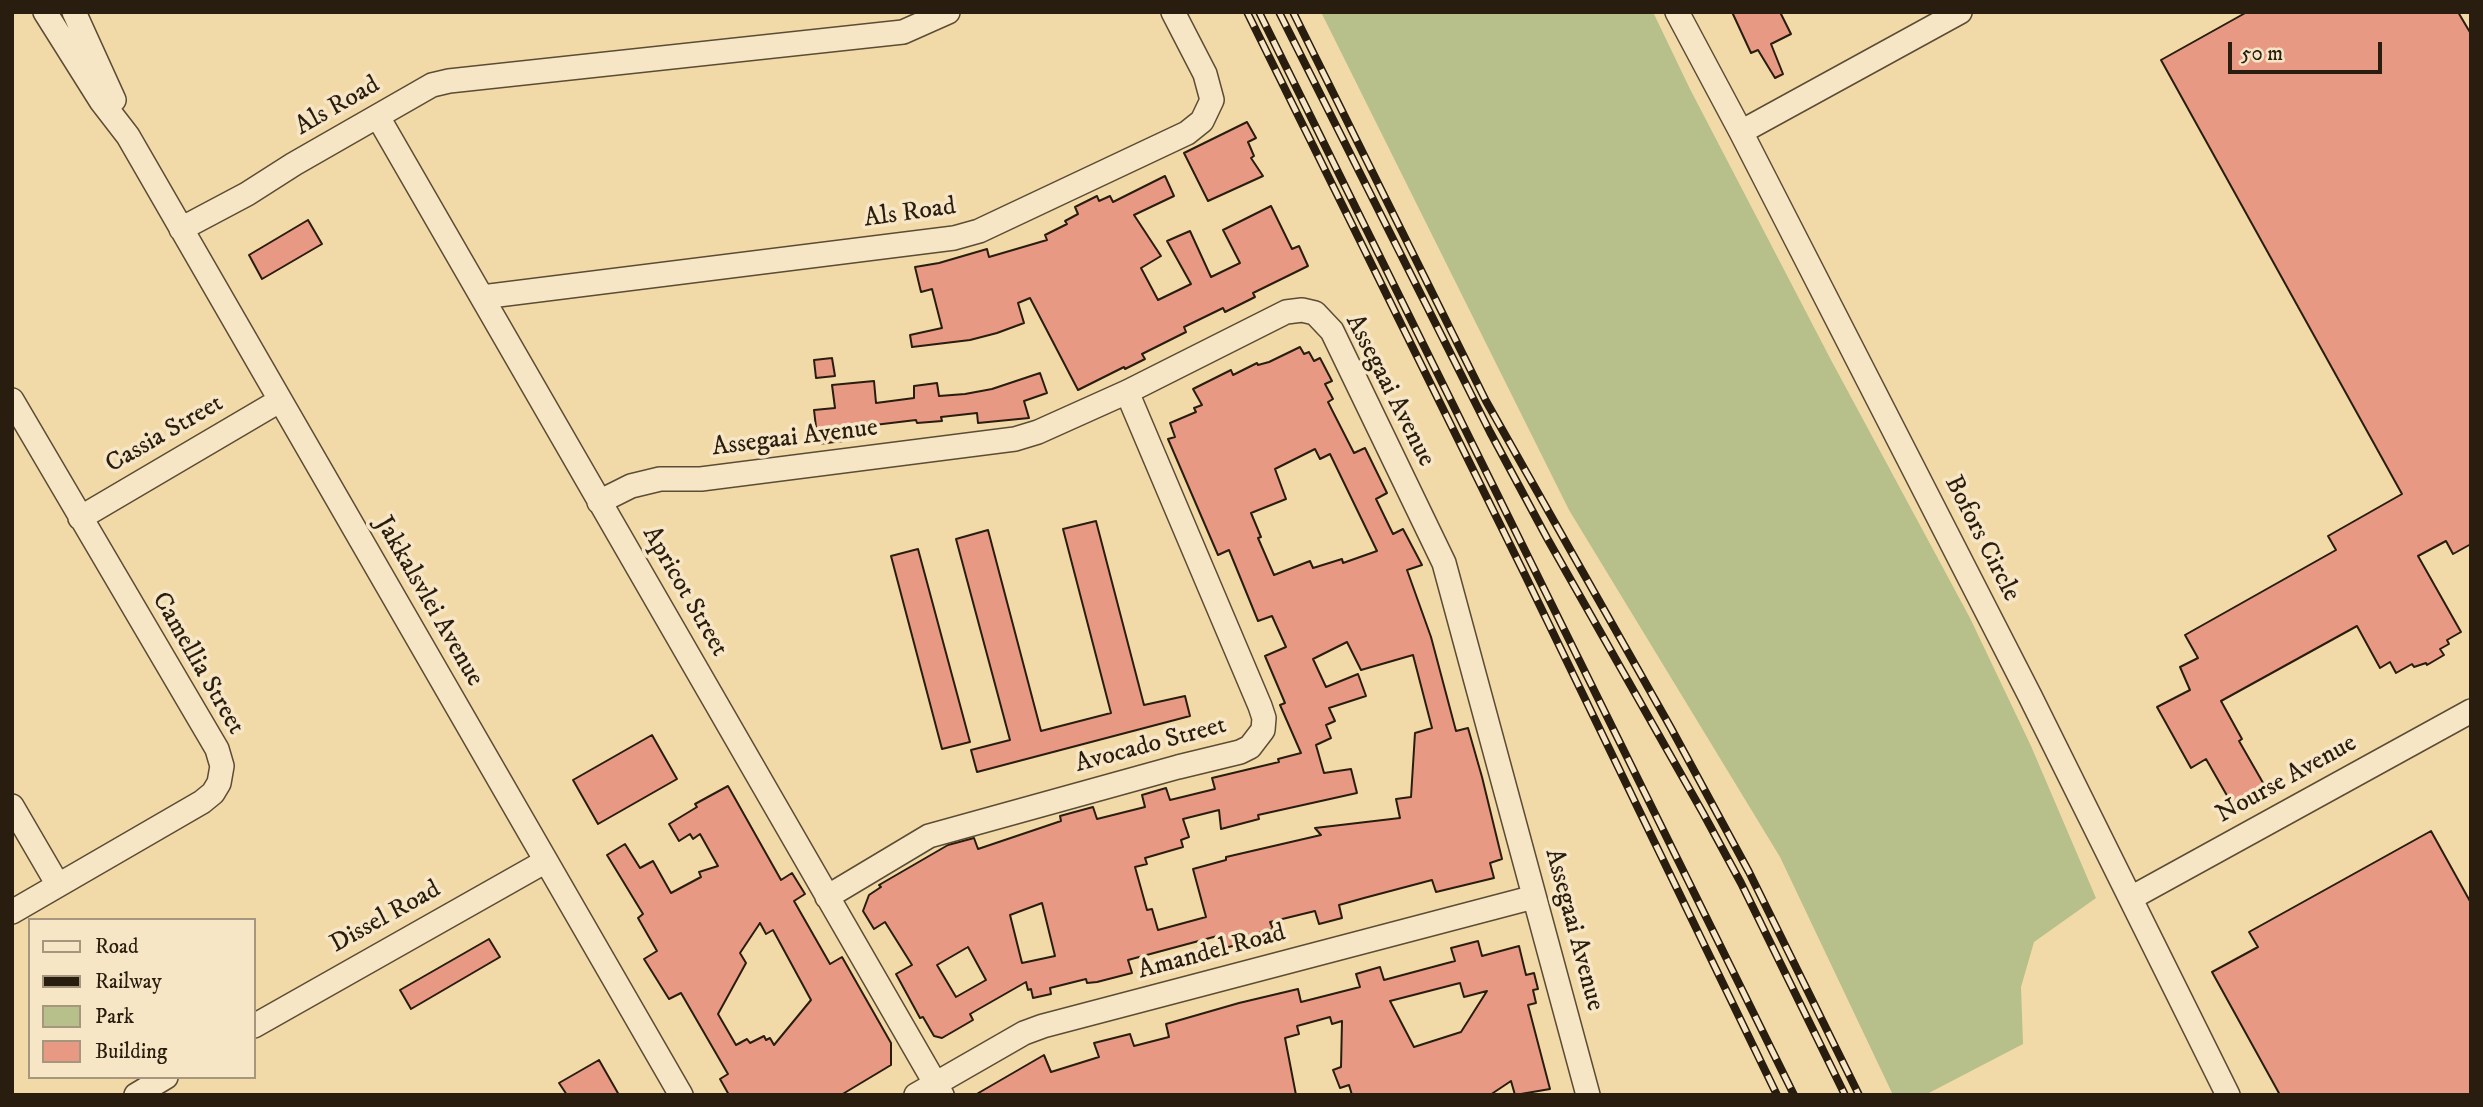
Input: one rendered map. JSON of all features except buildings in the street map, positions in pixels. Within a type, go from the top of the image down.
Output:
[{"type":"street","name":"Jakkalsvlei Avenue","points":[[46,12],[101,101],[128,136],[681,1095]]},
{"type":"street","name":"Jakkalsvlei Avenue","points":[[74,12],[128,136]]},
{"type":"street","name":"Als Road","points":[[181,229],[247,194],[432,85],[449,80],[903,32],[948,12]]},
{"type":"street","name":"Als Road","points":[[482,297],[954,238],[979,231],[1187,132],[1202,121],[1212,100],[1205,74],[1173,12]]},
{"type":"street","name":"Bofors Circle","points":[[1677,12],[1741,132],[2131,898],[2228,1095]]},
{"type":"street","points":[[1741,132],[1961,12]]},
{"type":"street","name":"Apricot Street","points":[[378,117],[827,897],[931,1091]]},
{"type":"street","name":"Assegaai Avenue","points":[[599,502],[631,485],[660,479],[701,479],[1015,439],[1038,432],[1126,392],[1286,312],[1302,310],[1315,313],[1332,331],[1444,563],[1588,1095]]},
{"type":"street","name":"Avocado Street","points":[[827,897],[929,836],[1240,752],[1250,747],[1263,730],[1264,718],[1260,706],[1126,392]]},
{"type":"street","name":"Camellia Street","points":[[12,400],[217,749],[222,766],[219,783],[213,793],[202,802],[12,912]]},
{"type":"street","name":"Cassia Street","points":[[80,517],[279,401]]},
{"type":"street","name":"Nourse Avenue","points":[[2131,898],[2471,711]]},
{"type":"street","points":[[12,806],[58,885]]},
{"type":"street","name":"Dissel Road","points":[[256,1025],[546,861]]},
{"type":"street","name":"Amandel Road","points":[[931,1091],[1024,1033],[1043,1026],[1535,897]]},
{"type":"street","points":[[136,1095],[163,1079]]},
{"type":"green space","points":[[1321,12],[1653,12],[1690,89],[1831,360],[1970,618],[2031,746],[2096,898],[2034,942],[2021,987],[2023,1044],[1925,1095],[1893,1095],[1780,857],[1569,510]]},
{"type":"railway","points":[[1247,12],[1526,577],[1777,1095]]},
{"type":"railway","points":[[1259,12],[1794,1095]]},
{"type":"railway","points":[[1279,12],[1490,432],[1741,883],[1845,1095]]},
{"type":"railway","points":[[1293,12],[1486,401],[1671,728],[1749,872],[1859,1095]]}]
